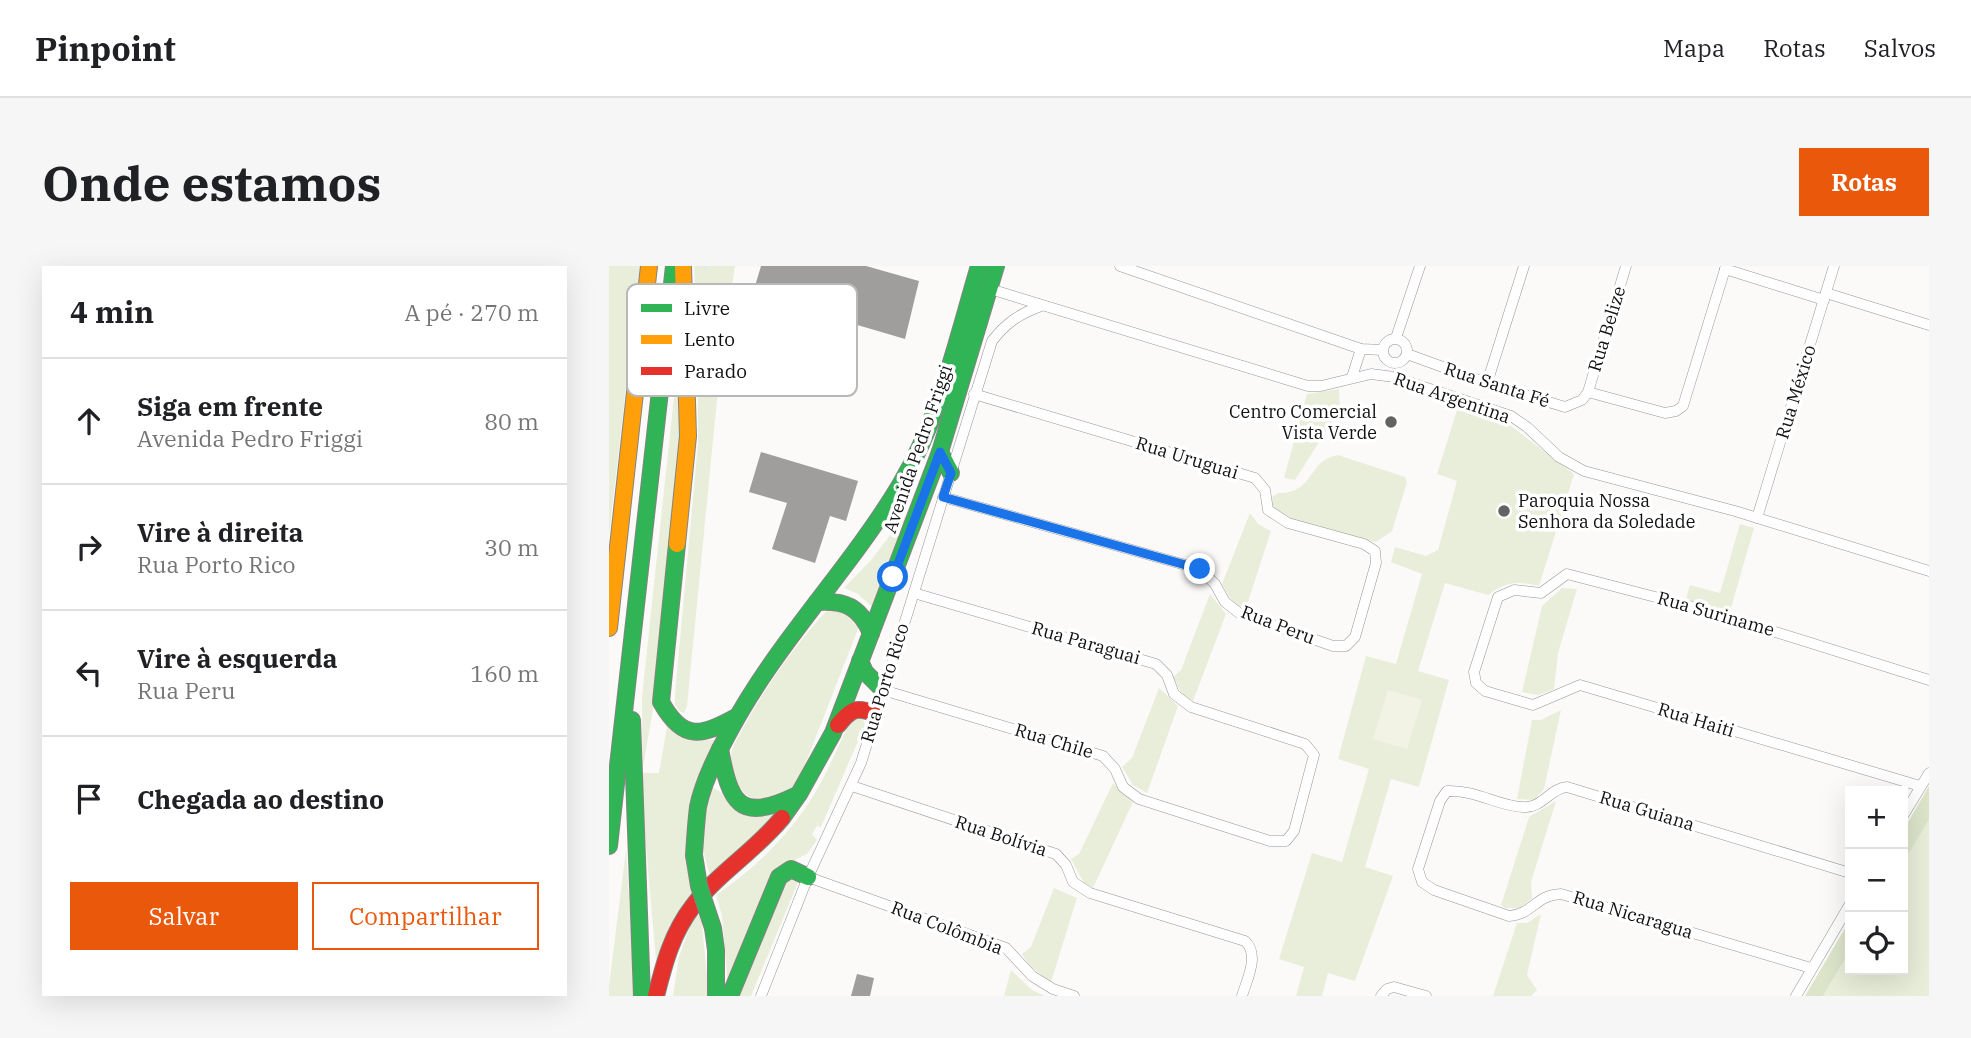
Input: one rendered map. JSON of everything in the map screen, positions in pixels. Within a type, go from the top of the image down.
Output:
[{"type":"main road","points":[[647,284],[649,266]]},
{"type":"main road","points":[[672,284],[674,266]]},
{"type":"main road","points":[[683,266],[684,284]]},
{"type":"main road","name":"Avenida Pedro Friggi","points":[[716,996],[713,928],[699,886],[694,855],[695,825],[706,778],[736,717],[757,683],[900,486],[925,436],[950,365],[979,266]]},
{"type":"main road","name":"Avenida Pedro Friggi","points":[[656,996],[667,954],[679,926],[693,905],[708,888],[764,839],[799,794],[833,733],[940,452],[996,266]]},
{"type":"main road","points":[[609,628],[635,396]]},
{"type":"main road","points":[[609,846],[660,396]]},
{"type":"main road","points":[[687,396],[688,436],[661,702],[667,716],[686,729],[699,732],[711,731],[736,717]]},
{"type":"main road","points":[[940,452],[951,473]]},
{"type":"main road","points":[[817,602],[835,601],[848,604],[858,610],[871,633]]},
{"type":"main road","points":[[860,660],[865,672],[883,690]]},
{"type":"main road","points":[[630,662],[642,996]]},
{"type":"main road","points":[[833,733],[849,712],[863,709],[876,714]]},
{"type":"main road","points":[[720,749],[728,790],[737,802],[749,808],[763,809],[776,807],[799,794]]},
{"type":"main road","points":[[730,996],[779,877],[791,869],[809,877]]},
{"type":"street","points":[[1120,266],[1361,349],[1383,350]]},
{"type":"street","points":[[1396,338],[1406,344],[1407,354],[1395,363],[1388,360],[1383,350],[1386,343],[1396,338],[1420,266]]},
{"type":"street","points":[[1487,383],[1524,266]]},
{"type":"street","name":"Rua Belize","points":[[1588,392],[1626,266]]},
{"type":"street","name":"Rua México","points":[[1757,518],[1834,266]]},
{"type":"street","points":[[1588,392],[1665,414],[1683,406],[1726,268],[1929,326]]},
{"type":"street","name":"Rua Argentina","points":[[990,289],[1290,382],[1321,386],[1371,374],[1394,377],[1511,416],[1559,457],[1584,471],[1757,518],[1929,571]]},
{"type":"street","name":"Rua Porto Rico","points":[[761,996],[809,877],[852,786],[992,341],[1005,324],[1041,305]]},
{"type":"street","points":[[1352,377],[1361,349]]},
{"type":"street","name":"Rua Santa Fé","points":[[1407,354],[1565,407],[1582,400],[1588,392]]},
{"type":"street","points":[[1394,377],[1395,363]]},
{"type":"street","name":"Rua Uruguai","points":[[974,394],[1255,478],[1265,490],[1268,510],[1288,523],[1364,544],[1375,551],[1376,564],[1355,636],[1346,646]]},
{"type":"street","name":"Rua Peru","points":[[943,497],[1200,569],[1215,584],[1225,602],[1239,613],[1333,646],[1346,646]]},
{"type":"street","name":"Rua Suriname","points":[[1476,684],[1474,672],[1498,597],[1514,590],[1541,593],[1567,574],[1705,610],[1929,680]]},
{"type":"street","name":"Rua Paraguai","points":[[914,593],[1156,664],[1167,675],[1174,694],[1191,707],[1305,744],[1314,755],[1294,831],[1286,841]]},
{"type":"street","name":"Rua Haiti","points":[[1476,684],[1485,691],[1533,705],[1580,685],[1920,786]]},
{"type":"street","name":"Rua Chile","points":[[883,690],[1103,756],[1115,769],[1123,787],[1139,799],[1270,841],[1286,841]]},
{"type":"street","points":[[1908,807],[1929,773]]},
{"type":"street","name":"Rua Bolívia","points":[[852,786],[1056,854],[1066,865],[1073,882],[1090,893],[1245,941],[1252,947],[1253,957],[1242,996]]},
{"type":"street","name":"Rua Guiana","points":[[1422,882],[1418,869],[1440,801],[1447,791],[1466,791],[1522,808],[1535,807],[1560,787],[1573,788],[1845,871]]},
{"type":"street","name":"Rua Colômbia","points":[[809,877],[1006,948],[1032,976],[1053,989],[1074,996]]},
{"type":"street","name":"Rua Nicaragua","points":[[1422,882],[1434,890],[1509,916],[1521,915],[1548,895],[1561,894],[1811,968]]},
{"type":"street","points":[[1796,996],[1845,912]]},
{"type":"street","points":[[1384,992],[1394,987],[1426,996]]},
{"type":"green space","points":[[609,266],[640,266],[638,284],[627,284],[627,379],[609,535]]},
{"type":"green space","points":[[694,266],[735,266],[732,284],[695,284]]},
{"type":"green space","points":[[1339,389],[1340,409],[1295,480],[1284,478],[1307,394]]},
{"type":"green space","points":[[674,396],[681,396],[683,429],[655,697],[643,769],[642,697]]},
{"type":"green space","points":[[698,396],[717,396],[687,706],[684,713],[675,705],[675,694],[698,443]]},
{"type":"green space","points":[[1458,407],[1503,420],[1574,474],[1539,586],[1512,583],[1488,595],[1445,583],[1418,671],[1449,680],[1419,787],[1391,779],[1365,867],[1393,876],[1355,981],[1328,973],[1322,996],[1296,996],[1304,967],[1279,959],[1312,853],[1342,862],[1369,769],[1338,759],[1366,656],[1396,664],[1422,574],[1391,562],[1395,547],[1426,556],[1438,550],[1457,481],[1437,474]]},
{"type":"green space","points":[[1338,455],[1405,477],[1407,482],[1392,531],[1376,542],[1285,518],[1273,509],[1271,498],[1278,493],[1299,488],[1321,463]]},
{"type":"green space","points":[[1250,513],[1258,524],[1271,531],[1247,605],[1242,608],[1234,604],[1222,584]]},
{"type":"green space","points":[[905,516],[908,518],[872,607],[858,594],[844,588],[871,560]]},
{"type":"green space","points":[[1740,524],[1754,528],[1729,615],[1685,602],[1690,585],[1720,593]]},
{"type":"green space","points":[[1562,588],[1577,589],[1558,653],[1554,689],[1538,695],[1522,692],[1542,606]]},
{"type":"green space","points":[[1210,594],[1226,614],[1193,701],[1182,694],[1173,677],[1181,670]]},
{"type":"green space","points":[[829,608],[848,609],[860,624],[801,775],[791,791],[779,800],[757,800],[740,788],[734,778],[731,755],[737,738],[775,676]]},
{"type":"green space","points":[[1159,688],[1178,706],[1147,793],[1133,785],[1122,767],[1132,758]]},
{"type":"green space","points":[[1561,710],[1544,789],[1534,800],[1517,799],[1532,720],[1541,720]]},
{"type":"green space","points":[[862,717],[865,725],[821,827],[817,826],[812,834],[817,840],[807,854],[784,865],[728,986],[722,916],[716,895],[761,859],[788,831],[811,800],[849,724]]},
{"type":"green space","points":[[668,721],[705,740],[715,740],[700,776],[690,814],[687,853],[694,892],[676,920],[657,972],[643,811],[643,773],[659,773]]},
{"type":"green space","points":[[1113,783],[1133,802],[1093,888],[1084,883],[1071,859],[1079,854]]},
{"type":"green space","points":[[1929,786],[1929,820],[1908,855],[1908,822]]},
{"type":"green space","points":[[713,788],[720,791],[731,803],[745,810],[766,813],[784,811],[712,880],[705,856],[703,834]]},
{"type":"green space","points":[[1556,801],[1531,882],[1532,899],[1521,908],[1505,908],[1501,905],[1529,817]]},
{"type":"green space","points":[[1929,820],[1929,996],[1823,996],[1845,959],[1845,975],[1908,975],[1908,855]]},
{"type":"green space","points":[[626,850],[635,996],[609,996],[609,986]]},
{"type":"green space","points":[[792,878],[799,880],[751,996],[735,996],[781,883]]},
{"type":"green space","points":[[1054,888],[1077,898],[1051,982],[1030,966],[1022,954],[1031,947]]},
{"type":"green space","points":[[701,914],[709,996],[673,996],[679,957],[693,917]]},
{"type":"green space","points":[[1541,914],[1527,975],[1537,990],[1531,996],[1493,996],[1517,923],[1527,923]]},
{"type":"green space","points":[[1845,928],[1845,959],[1823,996],[1805,996]]},
{"type":"green space","points":[[1011,970],[1032,990],[1045,996],[1004,996]]},
{"type":"shaded area","points":[[1388,690],[1422,700],[1407,749],[1373,739]]},
{"type":"building","points":[[761,266],[866,266],[919,281],[905,339],[857,325],[857,284],[756,284]]},
{"type":"building","points":[[761,452],[858,481],[846,521],[830,516],[815,563],[772,549],[787,503],[749,492]]},
{"type":"building","points":[[857,974],[874,978],[870,996],[851,996]]},
{"type":"traffic: fast","points":[[672,284],[674,266]]},
{"type":"traffic: fast","points":[[694,855],[700,798],[710,769],[728,734],[767,669],[880,517],[914,459],[937,406],[979,266]]},
{"type":"traffic: fast","points":[[782,818],[799,794],[833,733],[940,452],[996,266]]},
{"type":"traffic: fast","points":[[609,846],[659,396]]},
{"type":"traffic: fast","points":[[940,452],[951,473]]},
{"type":"traffic: fast","points":[[677,544],[661,702],[677,724],[694,732],[713,728],[736,717]]},
{"type":"traffic: fast","points":[[817,602],[836,602],[850,607],[862,617],[871,633]]},
{"type":"traffic: fast","points":[[860,661],[865,672],[883,690]]},
{"type":"traffic: fast","points":[[632,720],[642,996]]},
{"type":"traffic: fast","points":[[720,749],[728,783],[740,803],[761,808],[795,796]]},
{"type":"traffic: fast","points":[[694,855],[699,886],[713,928]]},
{"type":"traffic: fast","points":[[730,996],[779,877],[791,869],[808,877]]},
{"type":"traffic: fast","points":[[713,928],[716,996]]},
{"type":"traffic: slow","points":[[647,284],[649,266]]},
{"type":"traffic: slow","points":[[683,267],[684,284]]},
{"type":"traffic: slow","points":[[609,628],[635,396]]},
{"type":"traffic: slow","points":[[677,544],[688,436],[687,396]]},
{"type":"traffic: jam","points":[[838,725],[854,710],[876,714]]},
{"type":"traffic: jam","points":[[656,996],[674,938],[693,906],[782,818]]},
{"type":"place","name":"Centro Comercial Vista Verde","points":[[1391,422]]},
{"type":"place","name":"Paroquia Nossa Senhora da Soledade","points":[[1504,511]]},
{"type":"route","points":[[893,577],[940,452],[951,473],[943,497],[1200,569]]}]
